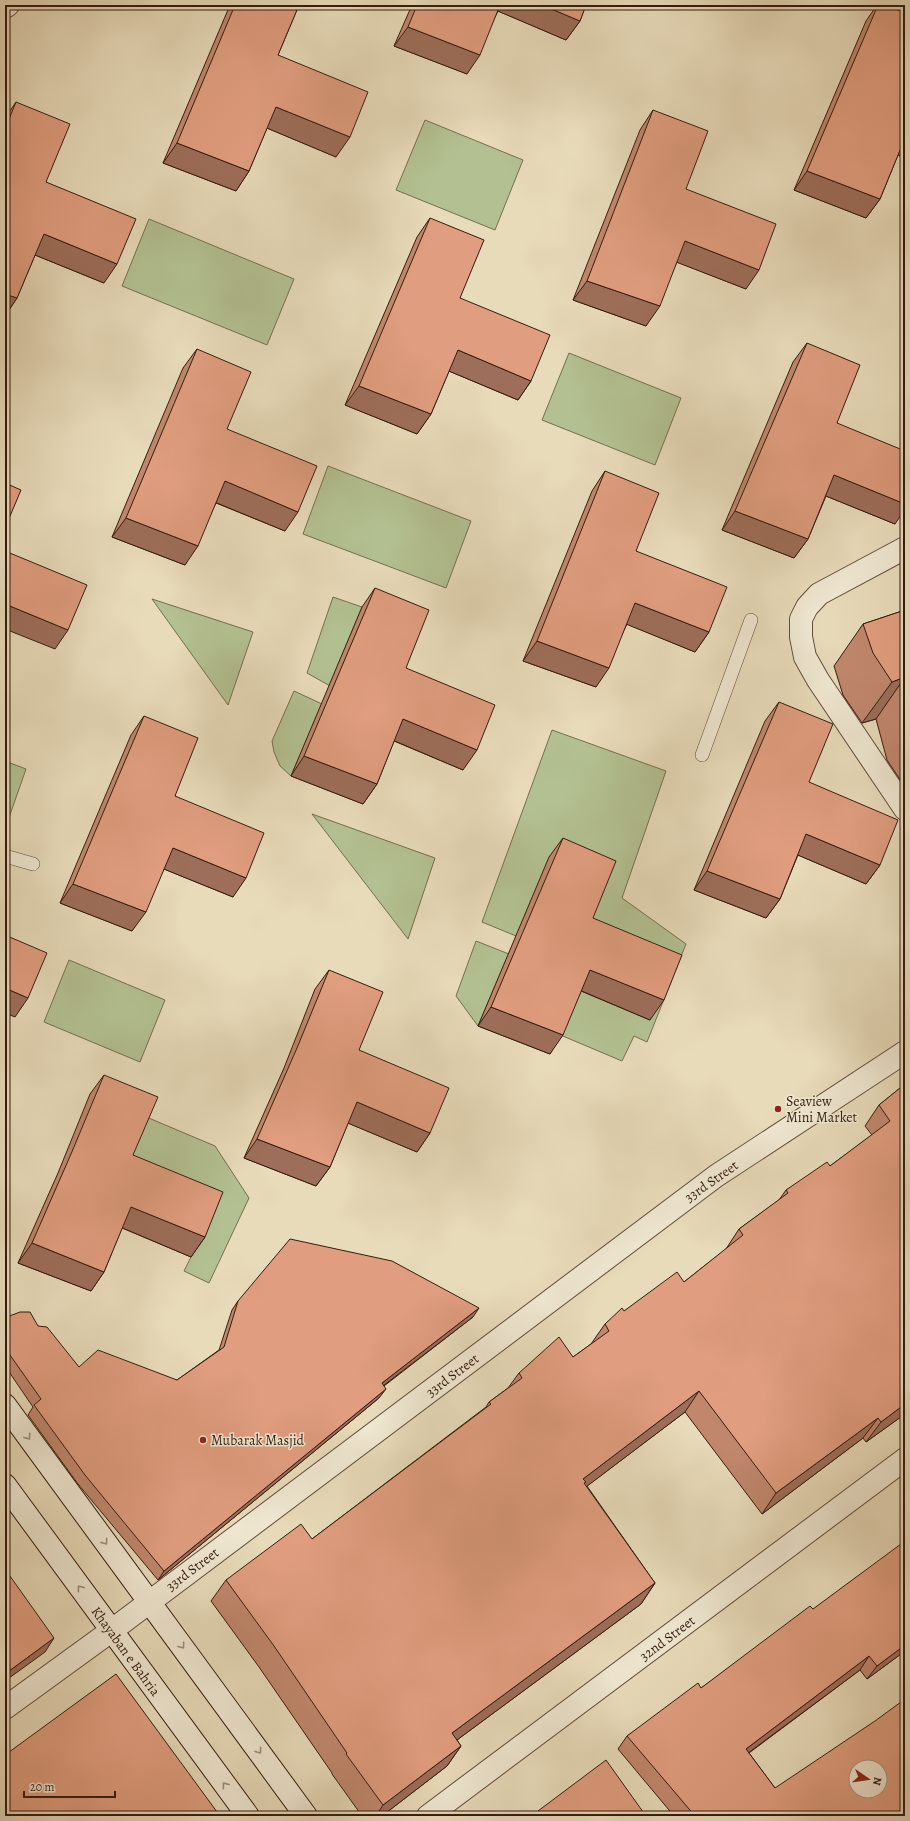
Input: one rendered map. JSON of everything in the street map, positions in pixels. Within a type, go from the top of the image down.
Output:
[{"type":"street","points":[[905,548],[819,594],[807,607],[801,619],[801,637],[805,656],[818,680],[905,809]]},
{"type":"street","name":"33rd Street","points":[[5,1708],[111,1631],[716,1176],[905,1052]]},
{"type":"street","points":[[5,1405],[306,1816]]},
{"type":"street","name":"32nd Street","points":[[428,1816],[905,1459]]},
{"type":"street","name":"Khayaban e Bahria","points":[[5,1485],[248,1816]]},
{"type":"lane","points":[[702,755],[750,620]]},
{"type":"lane","points":[[5,856],[33,864]]},
{"type":"green space","points":[[425,120],[523,160],[495,230],[396,190]]},
{"type":"green space","points":[[149,219],[294,279],[267,345],[122,286]]},
{"type":"green space","points":[[569,353],[681,398],[655,465],[542,420]]},
{"type":"green space","points":[[328,466],[471,521],[446,588],[303,534]]},
{"type":"green space","points":[[333,597],[362,607],[330,686],[307,673]]},
{"type":"green space","points":[[152,599],[253,632],[228,705]]},
{"type":"green space","points":[[294,691],[322,704],[291,776],[280,766],[274,752],[272,741]]},
{"type":"green space","points":[[552,730],[666,771],[622,898],[686,944],[647,1042],[634,1036],[622,1061],[558,1034],[516,936],[482,922]]},
{"type":"green space","points":[[5,761],[26,769],[5,829]]},
{"type":"green space","points":[[312,814],[435,858],[408,939]]},
{"type":"green space","points":[[476,941],[509,954],[478,1026],[456,996]]},
{"type":"green space","points":[[69,960],[165,1000],[140,1062],[44,1022]]},
{"type":"green space","points":[[144,1116],[215,1146],[249,1198],[209,1283],[184,1271],[191,1257],[120,1174]]},
{"type":"building","points":[[235,5],[299,5],[278,55],[368,92],[350,137],[276,107],[249,171],[177,143]]},
{"type":"building","points":[[417,5],[500,5],[480,55],[408,27]]},
{"type":"building","points":[[542,5],[586,5],[580,21]]},
{"type":"building","points":[[878,5],[887,5],[905,13],[905,138],[880,199],[807,171]]},
{"type":"building","points":[[16,102],[70,124],[46,182],[136,219],[117,264],[44,234],[17,298],[5,294],[5,129]]},
{"type":"building","points":[[653,110],[708,131],[686,189],[776,224],[759,270],[685,241],[660,306],[587,281]]},
{"type":"building","points":[[430,218],[484,240],[460,298],[550,335],[531,381],[458,350],[431,414],[359,386]]},
{"type":"building","points":[[807,343],[860,365],[837,423],[905,451],[905,504],[834,475],[808,539],[735,511]]},
{"type":"building","points":[[197,349],[251,372],[227,429],[317,466],[298,512],[225,481],[198,546],[126,518]]},
{"type":"building","points":[[605,471],[659,493],[636,551],[727,587],[709,632],[635,603],[609,668],[537,641]]},
{"type":"building","points":[[5,483],[21,490],[5,528]]},
{"type":"building","points":[[5,551],[87,585],[68,630],[5,604]]},
{"type":"building","points":[[375,588],[429,610],[406,668],[495,705],[477,750],[403,719],[377,784],[304,756]]},
{"type":"building","points":[[905,610],[905,677],[892,682],[873,653],[863,624]]},
{"type":"building","points":[[779,702],[833,724],[809,782],[898,820],[880,865],[806,834],[780,899],[707,871]]},
{"type":"building","points":[[144,716],[198,738],[175,796],[264,833],[246,878],[173,848],[146,912],[73,884]]},
{"type":"building","points":[[563,838],[616,861],[593,918],[682,955],[664,1000],[590,970],[563,1035],[491,1007]]},
{"type":"building","points":[[5,935],[47,953],[28,998],[5,988]]},
{"type":"building","points":[[329,970],[383,992],[359,1050],[449,1088],[430,1133],[357,1102],[330,1167],[257,1139]]},
{"type":"building","points":[[104,1075],[158,1097],[133,1155],[223,1192],[205,1237],[131,1207],[104,1272],[32,1243]]},
{"type":"building","points":[[905,1084],[905,1404],[881,1422],[878,1418],[776,1493],[699,1391],[583,1479],[586,1482],[584,1483],[655,1583],[452,1733],[461,1746],[383,1805],[346,1754],[347,1753],[274,1646],[226,1580],[301,1524],[312,1539],[491,1404],[489,1402],[522,1378],[519,1373],[559,1337],[573,1357],[609,1331],[605,1324],[622,1308],[624,1311],[677,1272],[684,1282],[743,1235],[739,1229],[788,1193],[786,1190],[827,1162],[830,1166],[890,1121],[879,1105]]},
{"type":"building","points":[[290,1239],[392,1261],[479,1308],[382,1383],[386,1389],[164,1571],[85,1475],[34,1405],[41,1399],[5,1348],[5,1319],[20,1312],[30,1312],[38,1326],[47,1327],[79,1367],[98,1350],[177,1380],[224,1347],[238,1301]]},
{"type":"building","points":[[905,1541],[905,1645],[877,1666],[869,1656],[746,1749],[775,1788],[875,1721],[905,1699],[905,1810],[897,1816],[695,1816],[627,1736],[698,1683],[701,1688],[810,1606],[813,1609]]},
{"type":"building","points":[[5,1569],[54,1638],[5,1674]]},
{"type":"building","points":[[116,1674],[220,1816],[5,1816],[5,1755]]},
{"type":"building","points":[[606,1760],[646,1816],[542,1816],[538,1811]]},
{"type":"place","name":"Seaview Mini Market","points":[[778,1109]]},
{"type":"place","name":"Mubarak Masjid","points":[[203,1440]]}]
